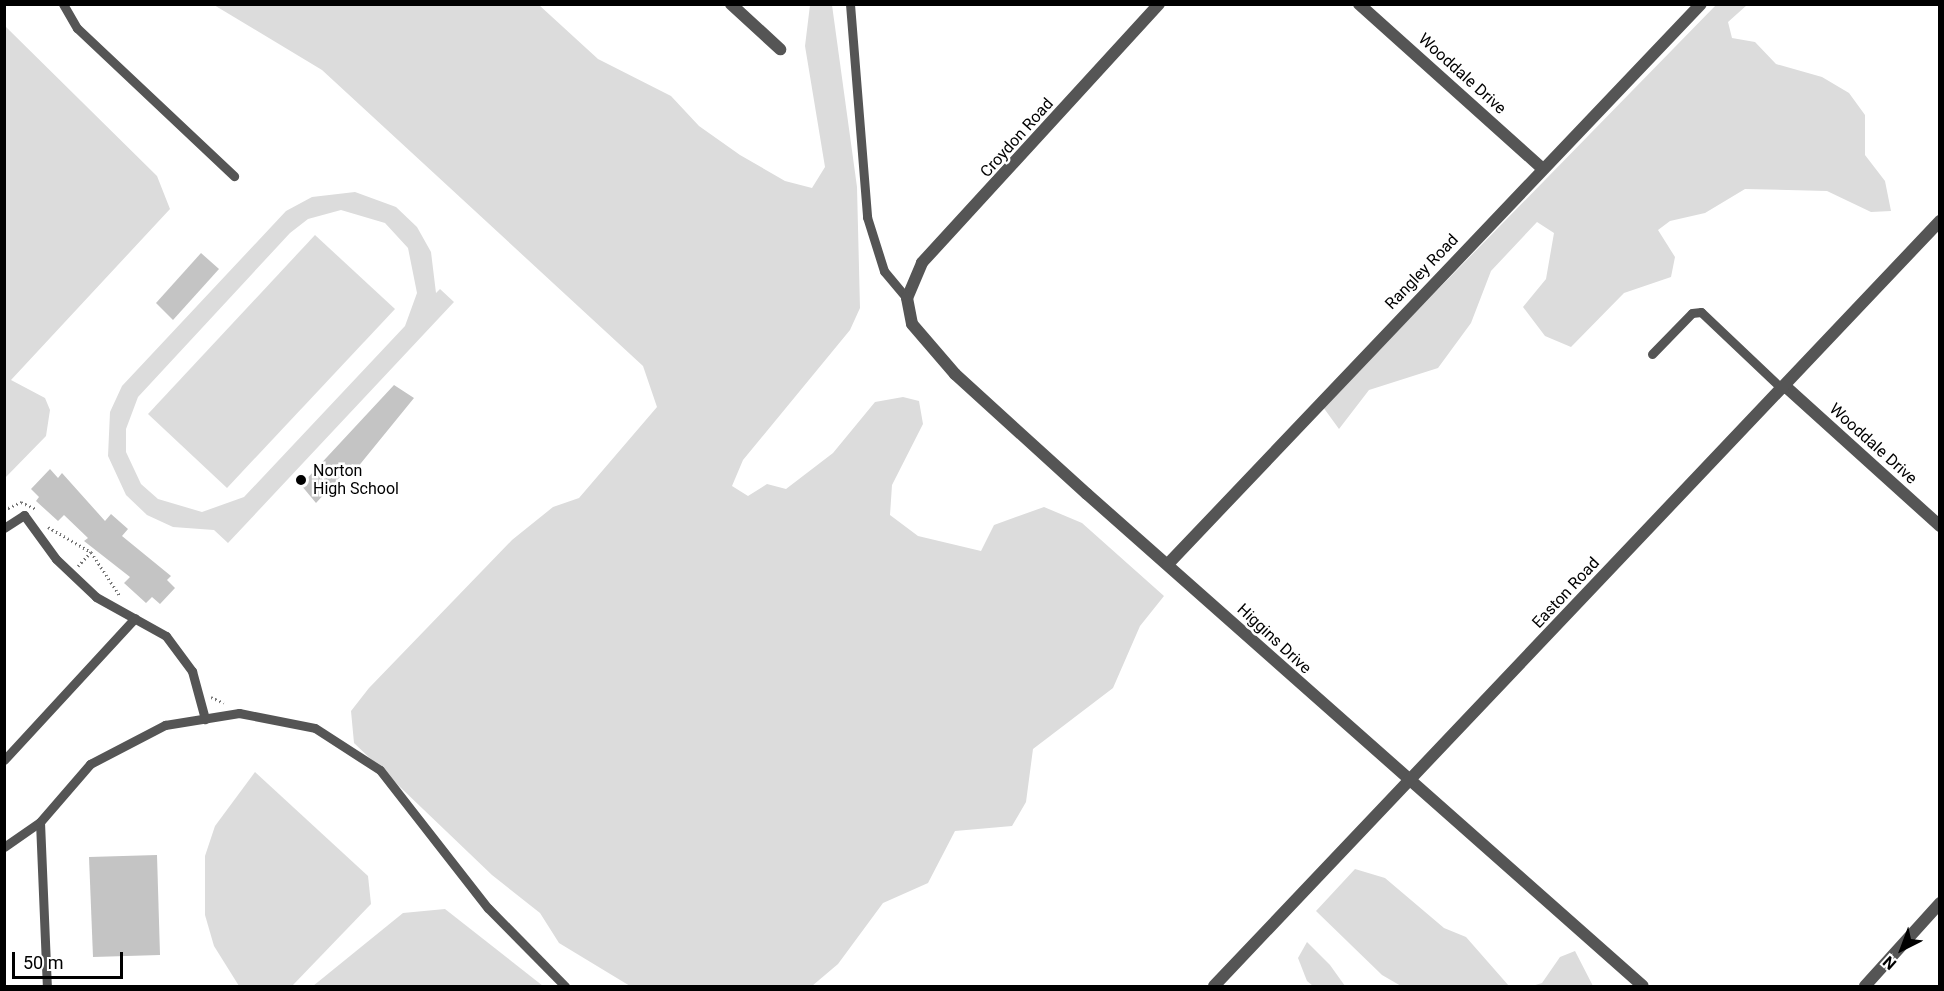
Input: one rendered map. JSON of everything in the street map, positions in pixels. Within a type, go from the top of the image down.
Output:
[{"type":"street","points":[[731,4],[780,49]]},
{"type":"street","name":"Croydon Road","points":[[907,298],[922,263],[1159,4]]},
{"type":"street","name":"Wooddale Drive","points":[[1359,4],[1543,169]]},
{"type":"street","name":"Rangley Road","points":[[1168,564],[1701,4]]},
{"type":"street","name":"Easton Road","points":[[1214,987],[1940,221]]},
{"type":"street","name":"Higgins Drive","points":[[907,298],[912,324],[924,342],[1168,564],[1643,987]]},
{"type":"street","name":"Wooddale Drive","points":[[1783,387],[1940,526]]},
{"type":"street","points":[[1865,987],[1940,903]]},
{"type":"lane","points":[[63,4],[77,28],[234,176]]},
{"type":"lane","points":[[850,4],[867,217],[884,271],[907,298]]},
{"type":"lane","points":[[1652,354],[1692,313],[1701,312],[1783,387]]},
{"type":"lane","points":[[4,528],[24,515],[56,559],[96,597],[166,636],[192,670],[205,719]]},
{"type":"lane","points":[[4,760],[135,618]]},
{"type":"lane","points":[[4,847],[40,822],[90,764],[165,725],[239,713],[315,728],[380,770],[488,908],[565,987]]},
{"type":"lane","points":[[40,822],[47,987]]},
{"type":"path","points":[[4,510],[26,502],[38,513]]},
{"type":"path","points":[[44,520],[91,552],[123,598]]},
{"type":"path","points":[[207,689],[215,701],[234,703]]},
{"type":"shaded area","points":[[214,5],[539,5],[598,59],[671,96],[699,126],[740,155],[785,181],[812,188],[825,167],[805,46],[810,5],[832,5],[857,187],[860,308],[850,330],[743,460],[732,486],[748,496],[767,484],[786,489],[833,453],[875,402],[903,397],[919,401],[923,424],[892,485],[890,515],[918,536],[981,551],[994,525],[1044,507],[1082,523],[1164,596],[1140,626],[1113,688],[1033,749],[1026,802],[1012,826],[955,831],[928,883],[883,903],[838,964],[812,986],[630,986],[559,943],[540,913],[492,875],[354,743],[351,711],[369,688],[512,540],[553,507],[579,498],[657,407],[643,366],[322,70]]},
{"type":"shaded area","points":[[1716,5],[1747,5],[1728,22],[1732,38],[1755,42],[1776,64],[1822,77],[1849,93],[1865,115],[1865,155],[1885,181],[1891,211],[1871,212],[1827,191],[1745,189],[1705,213],[1670,221],[1658,230],[1675,257],[1671,277],[1624,293],[1571,347],[1545,336],[1523,307],[1546,279],[1554,233],[1537,222],[1491,271],[1471,323],[1438,368],[1369,390],[1339,429],[1323,407]]},
{"type":"shaded area","points":[[5,26],[157,176],[170,209],[11,380],[45,398],[50,410],[46,436],[5,478]]},
{"type":"shaded area","points":[[355,192],[396,207],[417,227],[431,252],[436,293],[440,289],[454,302],[228,543],[214,530],[173,527],[147,515],[126,495],[108,456],[110,412],[122,386],[286,211],[312,197]],"holes":[[[341,210],[385,223],[408,248],[417,293],[405,326],[244,497],[202,512],[158,499],[141,484],[126,452],[126,429],[138,397],[290,233],[308,219]]]},
{"type":"shaded area","points":[[315,235],[395,309],[227,488],[148,414]]},
{"type":"shaded area","points":[[255,772],[368,876],[371,904],[292,986],[239,986],[214,946],[205,915],[205,856],[215,826]]},
{"type":"shaded area","points":[[1355,869],[1385,878],[1444,928],[1466,937],[1509,986],[1401,986],[1382,975],[1316,911]]},
{"type":"shaded area","points":[[445,909],[543,986],[313,986],[403,913]]},
{"type":"shaded area","points":[[1307,942],[1330,965],[1345,986],[1313,986],[1307,981],[1298,958]]},
{"type":"shaded area","points":[[1575,951],[1593,986],[1532,986],[1542,983],[1560,957]]},
{"type":"building","points":[[201,253],[219,269],[173,320],[156,303]]},
{"type":"building","points":[[394,385],[414,398],[357,468],[352,464],[316,503],[301,485]]},
{"type":"building","points":[[50,469],[58,478],[62,473],[105,521],[111,514],[128,529],[122,536],[171,576],[167,580],[175,588],[160,604],[152,597],[146,603],[124,583],[130,577],[84,541],[88,538],[64,515],[58,521],[36,501],[39,497],[31,489]]},
{"type":"building","points":[[157,855],[160,955],[93,957],[89,857]]},
{"type":"place","name":"Norton High School","points":[[301,480]]}]
